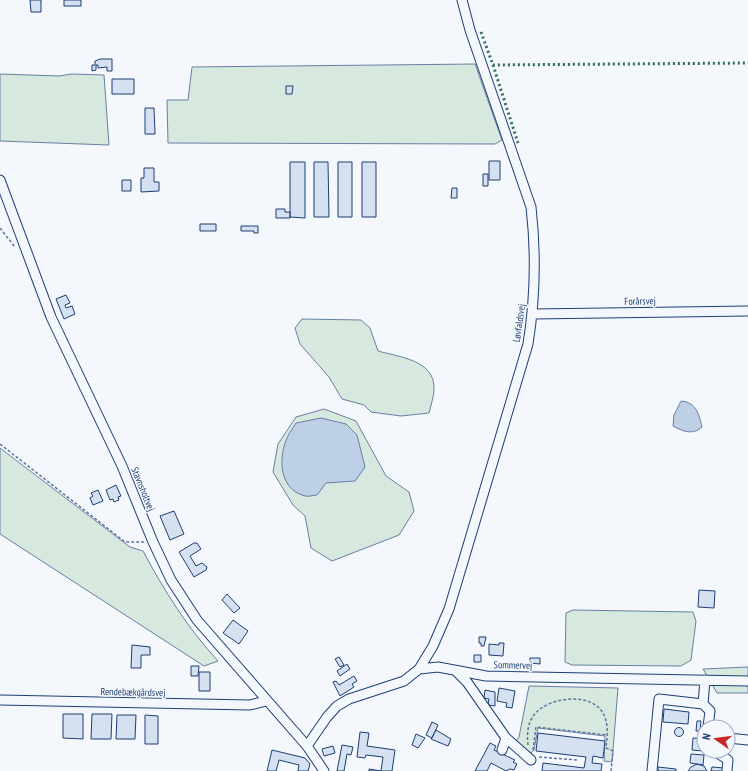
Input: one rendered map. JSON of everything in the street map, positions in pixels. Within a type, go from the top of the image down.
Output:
[{"type":"street","name":"Løvfaldsvej","points":[[419,669],[433,646],[451,601],[528,344],[533,314],[533,224],[531,207],[470,30],[462,0]]},
{"type":"street","name":"Stavnsholtvej","points":[[0,180],[51,317],[122,466],[153,542],[171,580],[196,620],[307,746],[324,771]]},
{"type":"street","name":"Forårsvej","points":[[533,314],[748,311]]},
{"type":"street","points":[[433,646],[438,667]]},
{"type":"street","name":"Sommervej","points":[[419,669],[438,667],[486,676],[748,680]]},
{"type":"street","points":[[307,746],[327,717],[337,706],[349,700],[404,681],[419,669]]},
{"type":"street","points":[[456,671],[467,682],[506,738],[533,758]]},
{"type":"street","points":[[703,704],[705,680]]},
{"type":"street","points":[[652,771],[659,699],[703,704],[710,711],[709,719]]},
{"type":"street","name":"Rendebækgårdsvej","points":[[0,700],[250,705],[266,701]]},
{"type":"street","points":[[502,750],[506,738]]},
{"type":"street","points":[[736,739],[748,740]]},
{"type":"street","points":[[727,759],[728,760],[727,771]]},
{"type":"path","points":[[0,228],[16,249]]},
{"type":"path","points":[[0,444],[125,542],[153,542]]},
{"type":"path","points":[[607,735],[536,727],[533,754],[528,745],[528,728],[532,718],[540,709],[552,702],[565,699],[580,700],[592,704],[603,713],[608,726],[606,748],[613,751],[611,771]]},
{"type":"path","points":[[533,758],[578,760]]},
{"type":"shaded area","points":[[475,64],[502,140],[495,144],[168,143],[167,100],[188,100],[192,67]]},
{"type":"shaded area","points":[[0,74],[59,76],[72,74],[104,75],[109,145],[0,141]]},
{"type":"shaded area","points":[[302,319],[361,320],[370,328],[378,351],[414,361],[429,372],[433,379],[434,389],[429,413],[401,416],[371,412],[364,405],[342,399],[329,377],[300,344],[295,328]]},
{"type":"shaded area","points":[[324,409],[356,421],[386,476],[409,492],[414,511],[399,535],[332,561],[311,548],[305,516],[293,505],[273,472],[278,444],[296,417]]},
{"type":"shaded area","points":[[0,448],[130,547],[143,551],[177,609],[218,661],[204,666],[0,534]]},
{"type":"shaded area","points":[[573,610],[693,612],[696,621],[691,660],[681,666],[572,665],[565,662],[566,613]]},
{"type":"shaded area","points":[[748,667],[748,693],[717,693],[703,669]]},
{"type":"shaded area","points":[[529,686],[618,688],[612,762],[604,761],[605,736],[538,728],[534,750],[529,755],[515,742],[519,737]]},
{"type":"water","points":[[681,401],[690,404],[696,410],[702,427],[699,430],[688,432],[673,426],[674,415]]},
{"type":"water","points":[[321,418],[346,424],[357,435],[365,467],[355,481],[326,483],[317,495],[305,496],[296,492],[285,479],[282,462],[283,453],[288,436],[296,423]]},
{"type":"building","points":[[30,0],[41,0],[41,12],[31,12]]},
{"type":"building","points":[[64,0],[81,0],[81,6],[64,6]]},
{"type":"building","points":[[100,59],[112,59],[112,71],[107,71],[107,67],[98,68],[98,65],[96,65],[96,70],[92,71],[92,65],[95,65],[95,61]]},
{"type":"building","points":[[112,79],[134,79],[134,94],[112,94]]},
{"type":"building","points":[[286,86],[293,86],[292,94],[286,94]]},
{"type":"building","points":[[145,108],[154,108],[155,134],[145,134]]},
{"type":"building","points":[[489,161],[500,161],[500,180],[489,180]]},
{"type":"building","points":[[290,162],[305,162],[305,218],[290,217]]},
{"type":"building","points":[[314,162],[328,162],[329,217],[314,217]]},
{"type":"building","points":[[338,162],[352,162],[352,217],[338,217]]},
{"type":"building","points":[[362,162],[376,162],[376,217],[362,217]]},
{"type":"building","points":[[144,168],[154,168],[154,182],[159,182],[159,191],[141,192],[141,178],[144,178]]},
{"type":"building","points":[[483,174],[488,174],[488,186],[483,186]]},
{"type":"building","points":[[122,180],[131,180],[131,191],[122,191]]},
{"type":"building","points":[[452,188],[457,188],[457,198],[451,198]]},
{"type":"building","points":[[276,209],[285,209],[285,212],[290,212],[290,218],[276,218]]},
{"type":"building","points":[[200,224],[216,224],[216,231],[200,231]]},
{"type":"building","points":[[241,226],[258,226],[258,233],[254,233],[254,231],[241,231]]},
{"type":"building","points":[[66,295],[70,303],[65,305],[66,308],[72,306],[75,314],[64,319],[56,299]]},
{"type":"building","points":[[116,485],[121,496],[118,497],[119,500],[114,502],[113,499],[110,500],[106,490]]},
{"type":"building","points":[[98,490],[103,501],[93,505],[90,498],[93,496],[91,493]]},
{"type":"building","points":[[174,511],[184,534],[170,540],[160,516]]},
{"type":"building","points":[[194,543],[197,543],[201,549],[190,556],[196,566],[202,563],[207,567],[206,570],[194,577],[179,552]]},
{"type":"building","points":[[699,590],[715,591],[714,608],[698,607]]},
{"type":"building","points":[[227,594],[240,608],[234,613],[222,600]]},
{"type":"building","points":[[233,620],[248,631],[239,644],[223,633]]},
{"type":"building","points":[[479,637],[486,637],[484,646],[481,646],[481,643],[479,643]]},
{"type":"building","points":[[499,643],[504,643],[503,656],[489,655],[489,644],[499,645]]},
{"type":"building","points":[[132,645],[150,647],[150,655],[141,655],[141,668],[131,668]]},
{"type":"building","points":[[474,655],[481,655],[481,662],[474,662]]},
{"type":"building","points":[[339,657],[344,665],[340,667],[335,659]]},
{"type":"building","points":[[530,658],[540,658],[540,664],[530,663]]},
{"type":"building","points":[[347,664],[350,669],[340,676],[337,671]]},
{"type":"building","points":[[191,666],[199,666],[198,676],[191,676]]},
{"type":"building","points":[[199,672],[210,672],[210,691],[199,691]]},
{"type":"building","points":[[354,676],[357,681],[352,684],[354,687],[340,696],[333,682],[336,681],[339,685]]},
{"type":"building","points":[[499,688],[515,691],[512,708],[506,707],[507,703],[497,701]]},
{"type":"building","points":[[485,690],[495,692],[495,706],[488,705],[489,699],[484,698]]},
{"type":"building","points":[[664,709],[689,712],[688,724],[663,722]]},
{"type":"building","points":[[63,714],[83,714],[83,739],[63,738]]},
{"type":"building","points":[[92,714],[112,714],[111,739],[91,739]]},
{"type":"building","points":[[117,715],[136,715],[135,739],[116,739]]},
{"type":"building","points":[[145,715],[158,716],[158,744],[145,744]]},
{"type":"building","points":[[432,722],[438,725],[432,738],[426,735]]},
{"type":"building","points":[[679,727],[684,732],[679,737],[674,732]]},
{"type":"building","points":[[436,730],[451,739],[448,746],[431,739]]},
{"type":"building","points":[[360,732],[369,733],[367,746],[395,750],[392,771],[381,771],[383,757],[366,755],[365,758],[357,757]]},
{"type":"building","points":[[538,733],[605,741],[603,758],[593,756],[592,763],[602,764],[601,771],[542,771],[543,763],[584,768],[586,757],[536,751]]},
{"type":"building","points":[[416,734],[425,738],[418,748],[412,745]]},
{"type":"building","points":[[693,738],[696,738],[696,750],[692,750]]},
{"type":"building","points":[[490,743],[496,746],[494,750],[515,760],[513,762],[517,764],[514,770],[510,769],[506,771],[491,763],[487,771],[475,771]]},
{"type":"building","points":[[342,745],[353,747],[351,755],[347,754],[344,771],[337,771]]},
{"type":"building","points":[[333,746],[335,753],[324,756],[322,749]]},
{"type":"building","points":[[272,750],[305,758],[310,764],[308,771],[298,771],[299,765],[279,760],[276,771],[267,771]]},
{"type":"building","points":[[691,754],[696,754],[696,759],[704,759],[703,765],[690,763]]},
{"type":"building","points":[[697,764],[704,766],[707,771],[688,771],[691,767]]},
{"type":"building","points":[[658,767],[676,769],[676,771],[658,771]]},
{"type":"building","points":[[712,767],[724,768],[724,771],[711,771]]},
{"type":"building","points":[[369,769],[381,771],[369,771]]},
{"type":"hedge","points":[[481,32],[493,65],[748,63]]},
{"type":"hedge","points":[[493,65],[518,143]]}]
